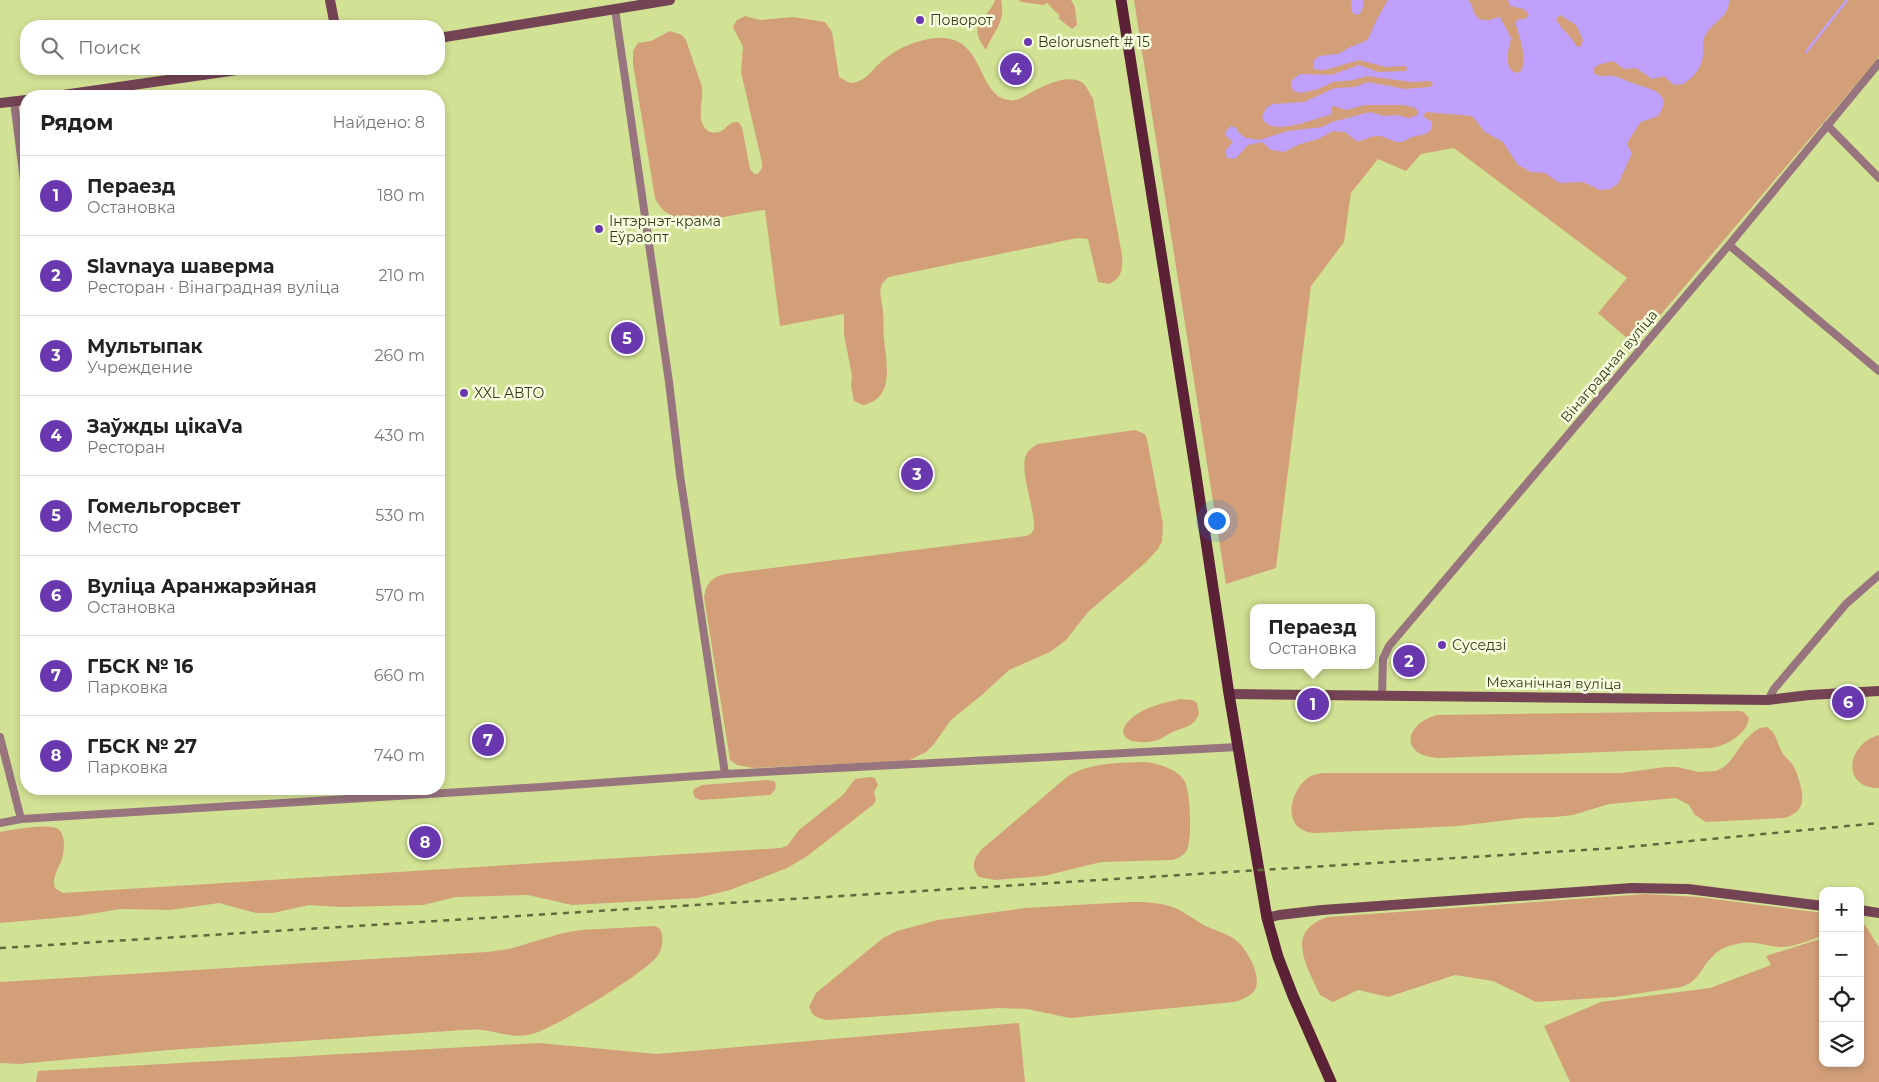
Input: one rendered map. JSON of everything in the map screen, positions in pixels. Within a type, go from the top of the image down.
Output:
[{"type":"main road","points":[[1121,0],[1229,694],[1267,918],[1278,957],[1293,996],[1331,1082]]},
{"type":"street","points":[[330,0],[334,20]]},
{"type":"street","points":[[445,37],[670,0]]},
{"type":"street","points":[[615,9],[669,382],[680,475],[725,774]]},
{"type":"street","name":"Вінаградная вуліца","points":[[1382,695],[1383,659],[1389,646],[1879,64]]},
{"type":"street","points":[[98,90],[202,75]]},
{"type":"street","points":[[0,104],[20,101]]},
{"type":"street","points":[[14,102],[20,149]]},
{"type":"street","points":[[1826,126],[1879,178]]},
{"type":"street","points":[[1728,245],[1879,371]]},
{"type":"street","points":[[1768,700],[1774,689],[1846,604],[1879,575]]},
{"type":"street","name":"Механічная вуліца","points":[[1229,694],[1768,700],[1809,695],[1879,691]]},
{"type":"street","points":[[0,737],[21,819]]},
{"type":"street","points":[[445,794],[725,774],[1238,747]]},
{"type":"street","points":[[0,823],[21,819],[424,795]]},
{"type":"street","points":[[1267,918],[1322,910],[1632,888],[1688,889],[1819,905]]},
{"type":"street","points":[[1864,911],[1879,913]]},
{"type":"shaded area","points":[[995,0],[1001,0],[1001,21],[986,50],[980,41],[978,28]]},
{"type":"shaded area","points":[[1018,0],[1071,0],[1075,7],[1077,25],[1072,29],[1058,18],[1060,16],[1047,3],[1043,5]]},
{"type":"shaded area","points":[[1134,0],[1879,0],[1879,57],[1635,345],[1598,313],[1627,278],[1454,148],[1421,154],[1406,171],[1378,159],[1351,193],[1344,242],[1311,286],[1276,568],[1226,584]]},
{"type":"shaded area","points":[[1351,0],[1363,0],[1360,14],[1356,15],[1352,12]]},
{"type":"shaded area","points":[[1388,0],[1468,0],[1478,18],[1487,20],[1500,17],[1511,38],[1508,53],[1509,67],[1517,73],[1521,71],[1524,59],[1515,22],[1519,19],[1525,19],[1529,15],[1524,9],[1510,6],[1508,0],[1729,0],[1727,11],[1705,36],[1703,58],[1700,67],[1683,84],[1674,85],[1664,76],[1652,79],[1636,68],[1624,69],[1613,61],[1598,65],[1593,69],[1594,73],[1598,75],[1618,77],[1654,90],[1662,97],[1663,102],[1658,116],[1641,122],[1631,137],[1627,145],[1632,153],[1618,184],[1610,189],[1600,190],[1583,182],[1559,183],[1545,173],[1531,172],[1518,165],[1503,142],[1485,132],[1472,116],[1426,112],[1423,116],[1432,122],[1431,130],[1426,134],[1402,142],[1395,142],[1376,136],[1356,141],[1345,132],[1333,131],[1284,152],[1271,150],[1262,142],[1248,145],[1235,159],[1227,158],[1225,151],[1233,142],[1226,136],[1225,132],[1231,126],[1236,128],[1246,138],[1259,140],[1288,131],[1322,127],[1332,122],[1370,112],[1384,116],[1398,115],[1408,118],[1418,115],[1418,111],[1415,108],[1404,105],[1364,105],[1346,110],[1334,106],[1331,108],[1332,113],[1330,115],[1283,127],[1267,123],[1262,117],[1266,108],[1273,104],[1304,102],[1335,88],[1355,87],[1368,82],[1405,89],[1433,85],[1430,81],[1411,82],[1367,76],[1353,80],[1333,82],[1318,89],[1301,93],[1294,91],[1291,87],[1292,80],[1300,74],[1331,75],[1359,65],[1378,72],[1406,71],[1407,68],[1405,66],[1386,67],[1359,60],[1328,69],[1314,69],[1315,59],[1318,57],[1340,53],[1368,39]],"holes":[[[1560,15],[1576,25],[1583,40],[1581,46],[1577,47],[1556,19]]]},
{"type":"shaded area","points":[[745,16],[760,20],[793,17],[825,22],[832,32],[839,77],[850,83],[866,77],[881,62],[903,47],[922,40],[935,38],[951,39],[963,45],[979,66],[990,88],[998,96],[1008,100],[1021,98],[1057,81],[1071,79],[1083,83],[1093,99],[1122,255],[1122,269],[1117,279],[1109,284],[1098,282],[1088,239],[1077,238],[889,277],[882,285],[880,293],[887,368],[885,387],[873,401],[863,405],[854,401],[851,386],[852,376],[844,334],[844,314],[780,326],[765,210],[720,218],[688,219],[674,216],[663,210],[655,198],[633,64],[633,51],[638,43],[651,41],[670,31],[682,35],[686,40],[702,87],[702,123],[710,132],[716,133],[731,123],[738,122],[742,127],[750,169],[754,174],[758,174],[762,168],[762,163],[741,72],[743,47],[733,27],[737,20]]},
{"type":"shaded area","points":[[1135,430],[1145,434],[1147,439],[1163,524],[1162,541],[1158,549],[1145,563],[1088,612],[1066,640],[1050,652],[1009,670],[951,720],[926,752],[908,761],[753,768],[737,765],[730,760],[704,597],[706,588],[713,579],[725,574],[1026,536],[1031,534],[1034,529],[1034,521],[1024,465],[1026,456],[1034,446]]},
{"type":"shaded area","points":[[1180,699],[1193,700],[1197,703],[1199,714],[1189,726],[1154,741],[1132,741],[1124,735],[1123,730],[1126,724],[1138,713],[1156,705]]},
{"type":"shaded area","points":[[1744,712],[1749,718],[1744,729],[1729,742],[1711,748],[1439,758],[1417,752],[1412,746],[1411,739],[1418,725],[1426,719],[1437,715]]},
{"type":"shaded area","points":[[1767,727],[1775,736],[1783,754],[1793,765],[1801,787],[1802,803],[1800,808],[1797,812],[1785,818],[1706,822],[1695,815],[1689,805],[1676,798],[1609,804],[1573,815],[1555,817],[1525,818],[1458,826],[1317,833],[1301,829],[1295,824],[1292,817],[1293,801],[1300,786],[1305,780],[1317,774],[1621,773],[1665,767],[1677,767],[1699,772],[1716,771],[1724,767],[1731,760],[1745,740],[1755,731]]},
{"type":"shaded area","points":[[1879,735],[1879,788],[1867,786],[1858,781],[1852,765],[1854,756],[1860,747],[1868,740]]},
{"type":"shaded area","points":[[1146,762],[1161,765],[1184,780],[1188,794],[1190,836],[1187,850],[1180,857],[1171,860],[1101,862],[1044,876],[995,880],[979,877],[976,873],[974,863],[982,849],[1068,776],[1077,771],[1096,766]]},
{"type":"shaded area","points":[[875,778],[878,785],[874,792],[876,800],[874,804],[806,857],[787,868],[730,890],[697,898],[572,905],[528,895],[456,897],[423,905],[341,907],[309,905],[273,913],[256,913],[219,903],[170,910],[121,909],[78,916],[0,923],[0,832],[29,827],[53,827],[61,832],[64,840],[64,849],[54,881],[55,888],[63,893],[781,848],[787,846],[799,830],[843,795],[855,779]]},
{"type":"shaded area","points":[[774,781],[776,784],[775,790],[770,795],[701,800],[695,798],[693,792],[694,789],[702,785]]},
{"type":"shaded area","points":[[1646,894],[1698,897],[1819,912],[1819,937],[1784,947],[1750,942],[1739,943],[1719,950],[1708,961],[1696,978],[1688,984],[1681,987],[1615,997],[1536,1002],[1493,981],[1455,975],[1388,997],[1358,990],[1333,1002],[1320,995],[1307,968],[1302,947],[1303,938],[1307,930],[1315,923],[1328,917]]},
{"type":"shaded area","points":[[1129,902],[1152,903],[1175,908],[1204,925],[1236,940],[1252,962],[1257,983],[1256,988],[1249,996],[1234,1002],[1070,1018],[1027,1009],[999,1008],[827,1020],[816,1016],[809,1007],[816,993],[883,938],[897,931],[938,920],[1025,908]]},
{"type":"shaded area","points":[[1864,925],[1879,947],[1879,1082],[1570,1082],[1544,1026],[1601,1002],[1710,988],[1771,965],[1766,956],[1819,939],[1819,1067],[1864,1067]]},
{"type":"shaded area","points":[[655,926],[660,929],[662,942],[658,955],[651,963],[619,986],[578,1011],[532,1034],[513,1035],[480,1030],[463,1030],[169,1050],[19,1064],[0,1063],[0,982],[487,952],[509,949],[563,933],[581,930]]},
{"type":"shaded area","points":[[1019,1023],[1025,1082],[36,1082],[38,1071],[539,1043],[657,1054]]},
{"type":"waterway","points":[[1806,52],[1847,0]]},
{"type":"railway","points":[[0,948],[1617,848],[1879,823]]},
{"type":"place","name":"Поворот","points":[[920,20]]},
{"type":"place","name":"Belorusneft # 15","points":[[1028,42]]},
{"type":"place","name":"Заўжды цікаVа","points":[[1016,69]]},
{"type":"place","name":"Інтэрнэт-крама Еўраопт","points":[[599,229]]},
{"type":"place","name":"Гомельгорсвет","points":[[627,338]]},
{"type":"place","name":"XXL АВТО","points":[[464,393]]},
{"type":"place","name":"Мультыпак","points":[[917,474]]},
{"type":"place","name":"Суседзі","points":[[1442,645]]},
{"type":"place","name":"Slavnaya шаверма","points":[[1409,661]]},
{"type":"place","name":"Вуліца Аранжарэйная","points":[[1848,702]]},
{"type":"place","name":"Пераезд","points":[[1313,704]]},
{"type":"place","name":"ГБСК № 16","points":[[488,740]]},
{"type":"place","name":"ГБСК № 27","points":[[425,842]]}]
